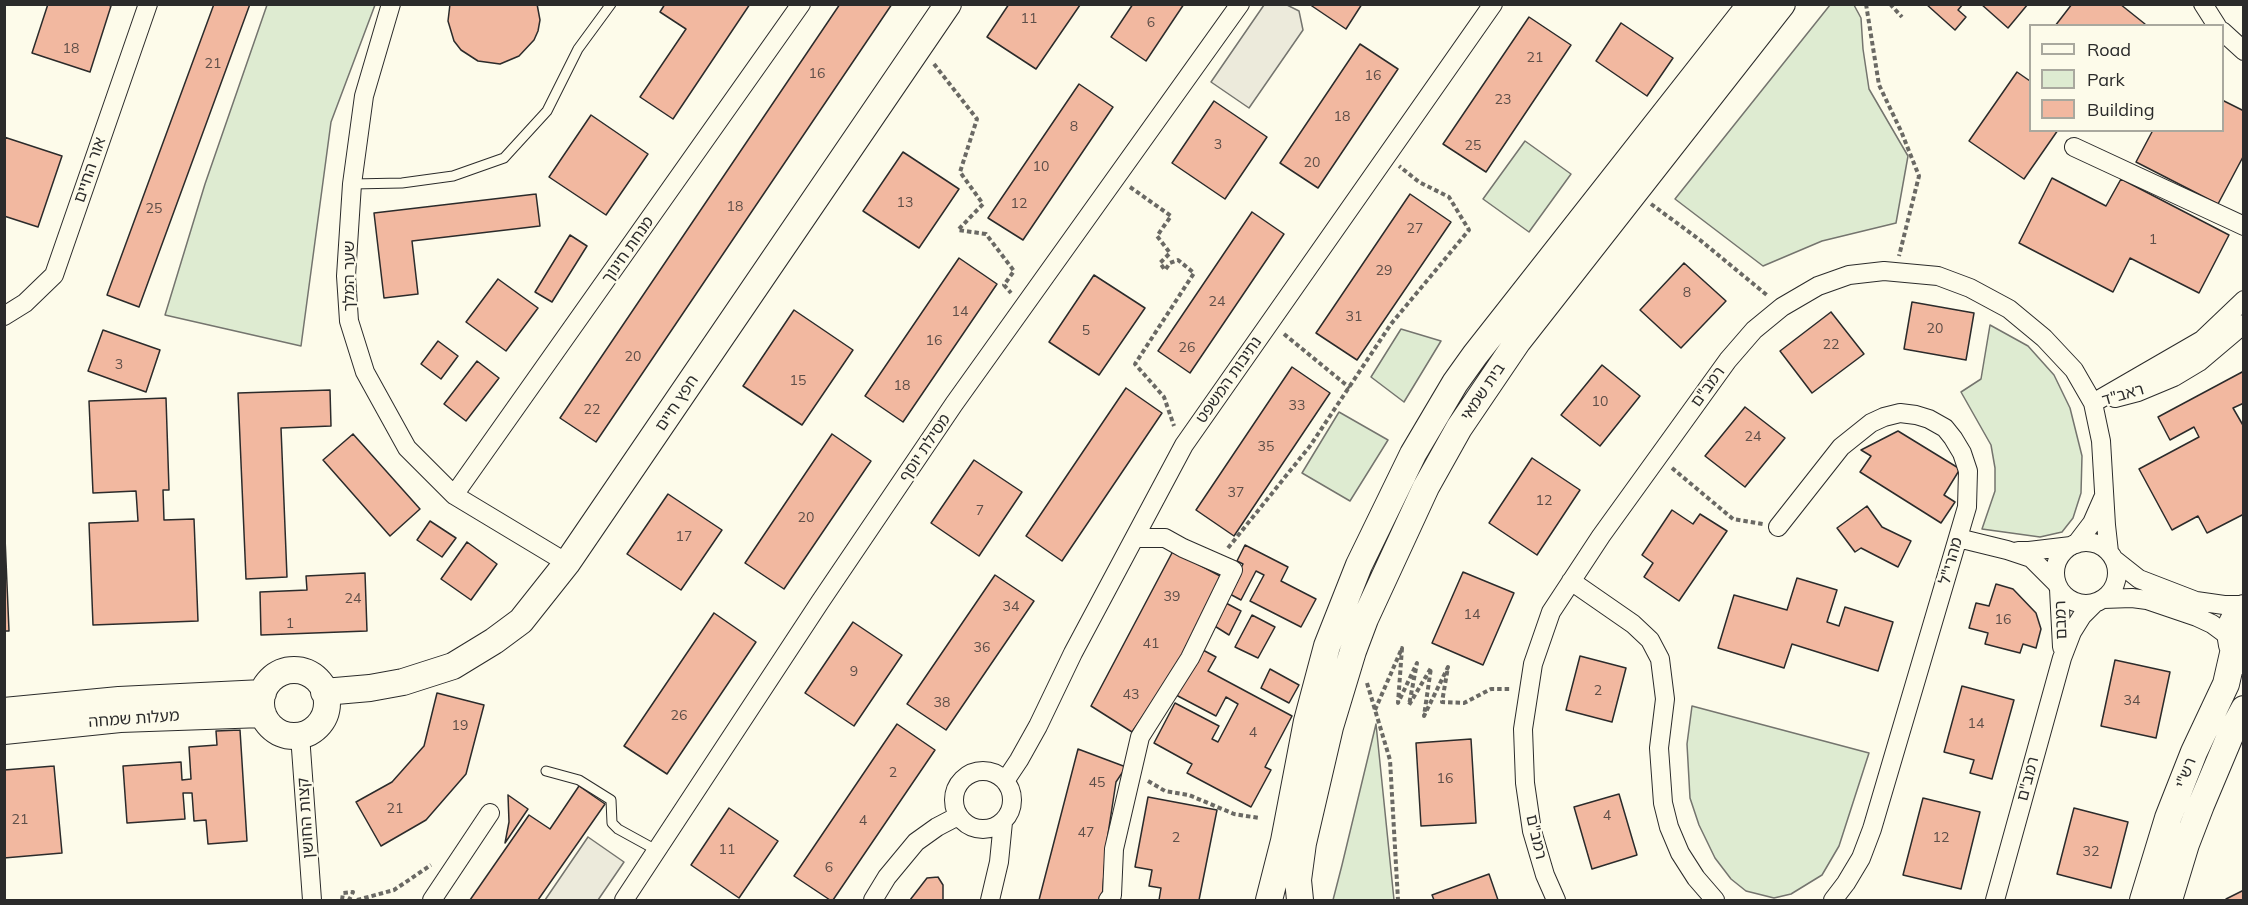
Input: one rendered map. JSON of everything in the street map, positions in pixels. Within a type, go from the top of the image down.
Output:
[{"type":"street","name":"אור החיים","points":[[4,316],[25,303],[54,274],[148,4]]},
{"type":"street","name":"שער המלך","points":[[391,4],[364,96],[352,184],[346,276],[349,321],[365,372],[407,448],[454,495],[567,564]]},
{"type":"street","name":"מנחת חינוך","points":[[454,495],[801,4]]},
{"type":"street","name":"חפץ חיים","points":[[324,692],[370,688],[403,682],[453,666],[494,641],[520,621],[567,564],[948,4]]},
{"type":"street","name":"מסילת יוסף","points":[[624,900],[954,404],[1240,4]]},
{"type":"street","name":"נתיבות המשפט","points":[[1005,781],[1033,734],[1072,653],[1184,445],[1493,4]]},
{"type":"street","name":"בית שמאי","points":[[1293,842],[1307,721],[1327,646],[1359,565],[1422,438],[1475,354],[1751,4]]},
{"type":"street","name":"בית שמאי","points":[[1293,842],[1353,651],[1378,588],[1410,520],[1459,428],[1525,332],[1782,4]]},
{"type":"street","points":[[2203,4],[2216,24]]},
{"type":"street","points":[[2224,32],[2244,51]]},
{"type":"street","points":[[2074,147],[2244,226]]},
{"type":"street","name":"רמב\"ם","points":[[1556,900],[1545,875],[1532,831],[1525,783],[1523,729],[1533,664],[1551,612],[1658,456],[1728,360],[1754,330],[1782,307],[1818,286],[1850,275],[1884,271],[1938,276],[1970,288],[2009,309],[2044,338],[2074,370],[2093,403],[2101,441],[2104,494]]},
{"type":"street","name":"ראב\"ד","points":[[2093,403],[2202,340],[2244,300]]},
{"type":"street","name":"ראב\"ד","points":[[2093,403],[2138,392],[2174,377],[2199,362],[2244,324]]},
{"type":"street","name":"מהרי\"ל","points":[[1778,527],[1841,447],[1871,423],[1884,417],[1900,413],[1929,419],[1945,428],[1962,453],[1968,471],[1967,507],[1872,829],[1861,858],[1846,884],[1833,900]]},
{"type":"street","points":[[2058,586],[2055,573],[2062,553],[2073,545],[2092,523],[2104,494]]},
{"type":"street","points":[[2099,601],[2114,588],[2117,579],[2104,494]]},
{"type":"street","points":[[1108,900],[1112,895],[1114,849],[1140,737],[1190,658],[1233,570],[1165,538],[1135,538]]},
{"type":"street","points":[[1958,538],[2031,558],[2068,600],[2078,604],[2132,598],[2147,600],[2212,624],[2236,649]]},
{"type":"street","points":[[2007,550],[2029,551],[2092,543],[2112,556],[2139,579],[2185,597],[2216,604],[2244,606]]},
{"type":"street","points":[[1571,581],[1633,624],[1650,640],[1660,659],[1665,699],[1659,748],[1663,803],[1669,827],[1680,853],[1696,878],[1715,900]]},
{"type":"street","name":"רמבם","points":[[2058,586],[2062,622],[2062,658]]},
{"type":"street","name":"רמבם","points":[[2062,658],[2072,632],[2082,616],[2099,601]]},
{"type":"street","name":"רש\"י","points":[[2143,900],[2168,818],[2194,752],[2226,684],[2236,649],[2232,623],[2244,606]]},
{"type":"street","name":"רמב\"ם","points":[[1995,900],[2062,658]]},
{"type":"street","points":[[297,670],[308,673],[320,683],[324,692],[326,707],[323,718],[316,727],[300,735],[280,733],[270,727],[263,703],[265,687],[275,676],[285,671],[297,670]]},
{"type":"street","name":"מעלות שמחה","points":[[4,711],[119,700],[263,703]]},
{"type":"street","name":"מעלות שמחה","points":[[4,730],[263,703]]},
{"type":"street","name":"רש\"י","points":[[2169,900],[2201,805],[2233,729],[2244,709]]},
{"type":"street","name":"קצות החושן","points":[[300,735],[312,900]]},
{"type":"street","points":[[981,770],[992,771],[1005,781],[1012,794],[1012,804],[1010,813],[1003,822],[985,829],[965,824],[958,816],[953,798],[956,787],[963,778],[971,772],[981,770]]},
{"type":"street","points":[[432,900],[490,813]]},
{"type":"street","points":[[873,900],[887,877],[916,842],[958,816]]},
{"type":"street","points":[[990,900],[999,862],[1003,822]]},
{"type":"street","points":[[1269,900],[1293,842]]},
{"type":"street","points":[[1293,842],[1300,900]]},
{"type":"lane","points":[[352,184],[402,183],[453,176],[504,158],[548,111],[578,49],[611,4]]},
{"type":"lane","points":[[546,771],[579,780],[611,800],[612,823],[618,829],[658,851]]},
{"type":"path","points":[[1866,4],[1879,85],[1919,176],[1895,272]]},
{"type":"path","points":[[1890,4],[1902,17]]},
{"type":"path","points":[[920,46],[977,119],[960,172],[983,204],[958,230],[986,234],[1014,270],[1004,285],[1023,308]]},
{"type":"path","points":[[1233,570],[1228,548],[1310,446],[1391,324],[1469,230],[1449,197],[1419,182],[1387,156]]},
{"type":"path","points":[[1116,177],[1171,216],[1157,236],[1170,253],[1160,263],[1166,270],[1170,263],[1178,260],[1194,273],[1135,364],[1164,397]]},
{"type":"path","points":[[1650,204],[1700,240],[1782,307]]},
{"type":"path","points":[[1270,322],[1350,388]]},
{"type":"path","points":[[1658,456],[1733,519],[1778,527]]},
{"type":"path","points":[[1375,710],[1402,648],[1398,703],[1417,663],[1408,705],[1431,668],[1424,716],[1448,667],[1442,702],[1464,703],[1491,689],[1529,689]]},
{"type":"path","points":[[1366,682],[1390,760],[1398,900]]},
{"type":"path","points":[[1132,772],[1165,791],[1189,795],[1234,814],[1259,818]]},
{"type":"path","points":[[357,900],[394,890]]},
{"type":"path","points":[[342,900],[343,893],[352,892],[349,900]]},
{"type":"green space","points":[[267,5],[375,5],[331,122],[301,346],[165,315],[205,184]]},
{"type":"green space","points":[[1830,5],[1854,5],[1861,18],[1869,89],[1908,156],[1896,223],[1822,241],[1763,266],[1675,199]]},
{"type":"green space","points":[[1525,141],[1571,174],[1529,232],[1483,199]]},
{"type":"green space","points":[[1990,325],[2028,346],[2054,375],[2070,408],[2082,456],[2081,493],[2073,518],[2062,532],[2040,537],[1982,529],[1995,491],[1995,468],[1991,445],[1961,392],[1981,379]]},
{"type":"green space","points":[[1401,329],[1441,341],[1404,402],[1371,377]]},
{"type":"green space","points":[[1339,412],[1388,440],[1350,501],[1302,473]]},
{"type":"green space","points":[[1692,706],[1869,753],[1839,846],[1822,875],[1791,894],[1774,898],[1746,891],[1731,879],[1715,858],[1699,825],[1690,798],[1687,744]]},
{"type":"green space","points":[[1376,724],[1394,900],[1333,900],[1342,865]]},
{"type":"shaded area","points":[[1264,5],[1287,5],[1299,11],[1303,30],[1249,108],[1211,82]]},
{"type":"shaded area","points":[[588,837],[624,862],[598,900],[545,900]]},
{"type":"building","points":[[48,4],[106,4],[111,6],[90,72],[32,53]]},
{"type":"building","points":[[214,4],[250,4],[139,307],[107,295]]},
{"type":"building","points":[[450,4],[537,4],[540,20],[538,31],[534,40],[519,56],[500,64],[478,61],[461,50],[454,41],[448,21]]},
{"type":"building","points":[[665,4],[750,4],[673,119],[640,97],[686,29],[660,12]]},
{"type":"building","points":[[840,4],[892,4],[596,442],[560,418]]},
{"type":"building","points":[[1009,4],[1080,5],[1036,69],[987,37]]},
{"type":"building","points":[[1133,4],[1184,4],[1146,61],[1111,37]]},
{"type":"building","points":[[1309,4],[1362,4],[1346,29]]},
{"type":"building","points":[[1926,4],[1963,4],[1958,10],[1966,17],[1955,30]]},
{"type":"building","points":[[1981,4],[2028,4],[2008,28]]},
{"type":"building","points":[[2072,4],[2120,4],[2145,24],[2057,24]]},
{"type":"building","points":[[1529,17],[1571,45],[1486,172],[1443,144]]},
{"type":"building","points":[[1621,23],[1673,58],[1647,96],[1596,61]]},
{"type":"building","points":[[1360,44],[1398,69],[1318,188],[1280,163]]},
{"type":"building","points":[[2017,72],[2029,80],[2029,132],[2057,132],[2024,179],[1969,141]]},
{"type":"building","points":[[1079,84],[1113,107],[1023,240],[988,218]]},
{"type":"building","points":[[1214,101],[1267,137],[1225,199],[1172,163]]},
{"type":"building","points":[[2224,101],[2244,111],[2244,155],[2218,204],[2136,162],[2152,132],[2224,132]]},
{"type":"building","points":[[591,115],[648,154],[606,215],[549,177]]},
{"type":"building","points":[[4,137],[62,156],[38,227],[4,216]]},
{"type":"building","points":[[903,152],[959,189],[919,248],[863,211]]},
{"type":"building","points":[[2052,178],[2106,206],[2121,179],[2229,235],[2199,293],[2130,258],[2113,292],[2019,243]]},
{"type":"building","points":[[536,194],[540,226],[412,241],[418,294],[384,298],[374,213]]},
{"type":"building","points":[[1410,194],[1451,222],[1357,360],[1316,333]]},
{"type":"building","points":[[1252,212],[1284,234],[1190,373],[1158,351]]},
{"type":"building","points":[[570,235],[587,246],[552,302],[535,292]]},
{"type":"building","points":[[959,258],[997,284],[903,422],[865,396]]},
{"type":"building","points":[[1684,263],[1726,301],[1681,348],[1640,310]]},
{"type":"building","points":[[1094,275],[1145,308],[1099,375],[1049,342]]},
{"type":"building","points":[[498,279],[538,308],[506,351],[466,322]]},
{"type":"building","points":[[1912,302],[1974,313],[1966,360],[1904,349]]},
{"type":"building","points":[[794,310],[853,350],[802,425],[743,386]]},
{"type":"building","points":[[1831,312],[1864,354],[1812,393],[1780,351]]},
{"type":"building","points":[[103,330],[160,350],[146,392],[88,371]]},
{"type":"building","points":[[438,341],[458,356],[441,379],[421,364]]},
{"type":"building","points":[[477,361],[499,378],[466,421],[444,404]]},
{"type":"building","points":[[1602,365],[1640,396],[1600,446],[1561,415]]},
{"type":"building","points":[[1292,367],[1330,393],[1234,536],[1196,510]]},
{"type":"building","points":[[2244,371],[2244,403],[2233,408],[2244,427],[2244,514],[2207,533],[2198,516],[2172,530],[2139,469],[2199,437],[2194,427],[2170,440],[2158,417]]},
{"type":"building","points":[[1126,388],[1162,413],[1062,561],[1026,536]]},
{"type":"building","points":[[330,390],[331,426],[281,428],[287,577],[246,579],[238,393]]},
{"type":"building","points":[[166,398],[169,490],[163,490],[164,520],[194,519],[198,621],[93,625],[89,523],[138,521],[136,491],[93,493],[89,401]]},
{"type":"building","points":[[1745,407],[1785,438],[1745,487],[1705,456]]},
{"type":"building","points":[[1898,431],[1960,469],[1944,495],[1955,502],[1941,523],[1860,472],[1871,456],[1861,450]]},
{"type":"building","points":[[353,434],[420,509],[390,536],[323,460]]},
{"type":"building","points":[[832,434],[871,461],[784,589],[745,563]]},
{"type":"building","points":[[1532,458],[1580,490],[1537,555],[1489,523]]},
{"type":"building","points":[[974,460],[1022,492],[979,556],[931,523]]},
{"type":"building","points":[[668,494],[722,530],[681,590],[627,554]]},
{"type":"building","points":[[1867,506],[1882,527],[1911,541],[1898,567],[1861,548],[1855,552],[1837,528]]},
{"type":"building","points":[[1672,510],[1693,524],[1700,514],[1727,531],[1679,601],[1644,577],[1653,563],[1642,555]]},
{"type":"building","points":[[4,514],[9,631],[4,631]]},
{"type":"building","points":[[430,521],[456,538],[442,557],[417,540]]},
{"type":"building","points":[[467,542],[497,564],[471,600],[441,579]]},
{"type":"building","points":[[1245,545],[1288,567],[1281,581],[1316,599],[1301,627],[1250,601],[1264,575],[1256,571],[1241,600],[1228,593],[1243,564],[1237,561]]},
{"type":"building","points":[[1173,551],[1222,577],[1188,650],[1132,732],[1091,706]]},
{"type":"building","points":[[1463,572],[1514,593],[1483,665],[1432,643]]},
{"type":"building","points":[[365,573],[367,631],[261,635],[260,592],[307,590],[306,576]]},
{"type":"building","points":[[995,575],[1034,601],[946,730],[907,704]]},
{"type":"building","points":[[1797,578],[1837,590],[1827,622],[1839,626],[1845,607],[1893,622],[1878,671],[1792,644],[1784,668],[1718,648],[1734,595],[1787,610]]},
{"type":"building","points":[[1996,584],[2013,589],[2036,613],[2041,629],[2036,648],[2023,644],[2020,653],[1985,644],[1988,633],[1969,628],[1976,603],[1989,606]]},
{"type":"building","points":[[1224,602],[1241,611],[1229,635],[1213,625]]},
{"type":"building","points":[[714,613],[756,642],[667,774],[624,746]]},
{"type":"building","points":[[1252,615],[1275,627],[1258,658],[1235,647]]},
{"type":"building","points":[[853,622],[902,655],[854,726],[805,693]]},
{"type":"building","points":[[1201,649],[1216,657],[1208,671],[1292,716],[1265,767],[1271,770],[1251,807],[1187,773],[1192,764],[1154,743],[1175,703],[1219,726],[1212,739],[1218,742],[1238,704],[1226,697],[1216,716],[1176,695]]},
{"type":"building","points":[[1580,656],[1626,668],[1612,722],[1566,710]]},
{"type":"building","points":[[2115,660],[2170,672],[2156,738],[2101,726]]},
{"type":"building","points":[[1270,669],[1299,685],[1289,703],[1261,688]]},
{"type":"building","points":[[1962,686],[2014,700],[1992,779],[1970,773],[1974,760],[1944,752]]},
{"type":"building","points":[[437,693],[484,705],[466,774],[426,820],[381,846],[356,802],[392,782],[424,746]]},
{"type":"building","points":[[897,724],[935,750],[833,900],[830,900],[794,876]]},
{"type":"building","points":[[240,730],[247,841],[208,844],[206,820],[194,821],[192,793],[183,793],[185,819],[127,823],[123,766],[181,762],[182,780],[191,779],[189,747],[217,745],[216,731]]},
{"type":"building","points":[[1471,739],[1476,823],[1421,826],[1416,743]]},
{"type":"building","points":[[1078,749],[1126,767],[1116,782],[1106,847],[1102,900],[1039,900]]},
{"type":"building","points":[[54,766],[62,853],[4,858],[4,770]]},
{"type":"building","points":[[579,786],[605,804],[538,900],[470,900],[529,815],[550,829]]},
{"type":"building","points":[[1619,794],[1637,855],[1592,869],[1574,807]]},
{"type":"building","points":[[508,795],[528,809],[505,843],[509,822]]},
{"type":"building","points":[[1148,797],[1217,810],[1199,900],[1159,900],[1161,888],[1149,886],[1152,870],[1135,867]]},
{"type":"building","points":[[1923,798],[1980,812],[1961,889],[1903,875]]},
{"type":"building","points":[[729,808],[778,841],[739,898],[691,865]]},
{"type":"building","points":[[2074,808],[2128,822],[2111,888],[2057,874]]},
{"type":"building","points":[[1489,874],[1498,900],[1434,900],[1432,895]]},
{"type":"building","points":[[938,877],[943,885],[943,900],[910,900],[927,878]]},
{"type":"building","points":[[2244,890],[2244,900],[2226,899]]}]
